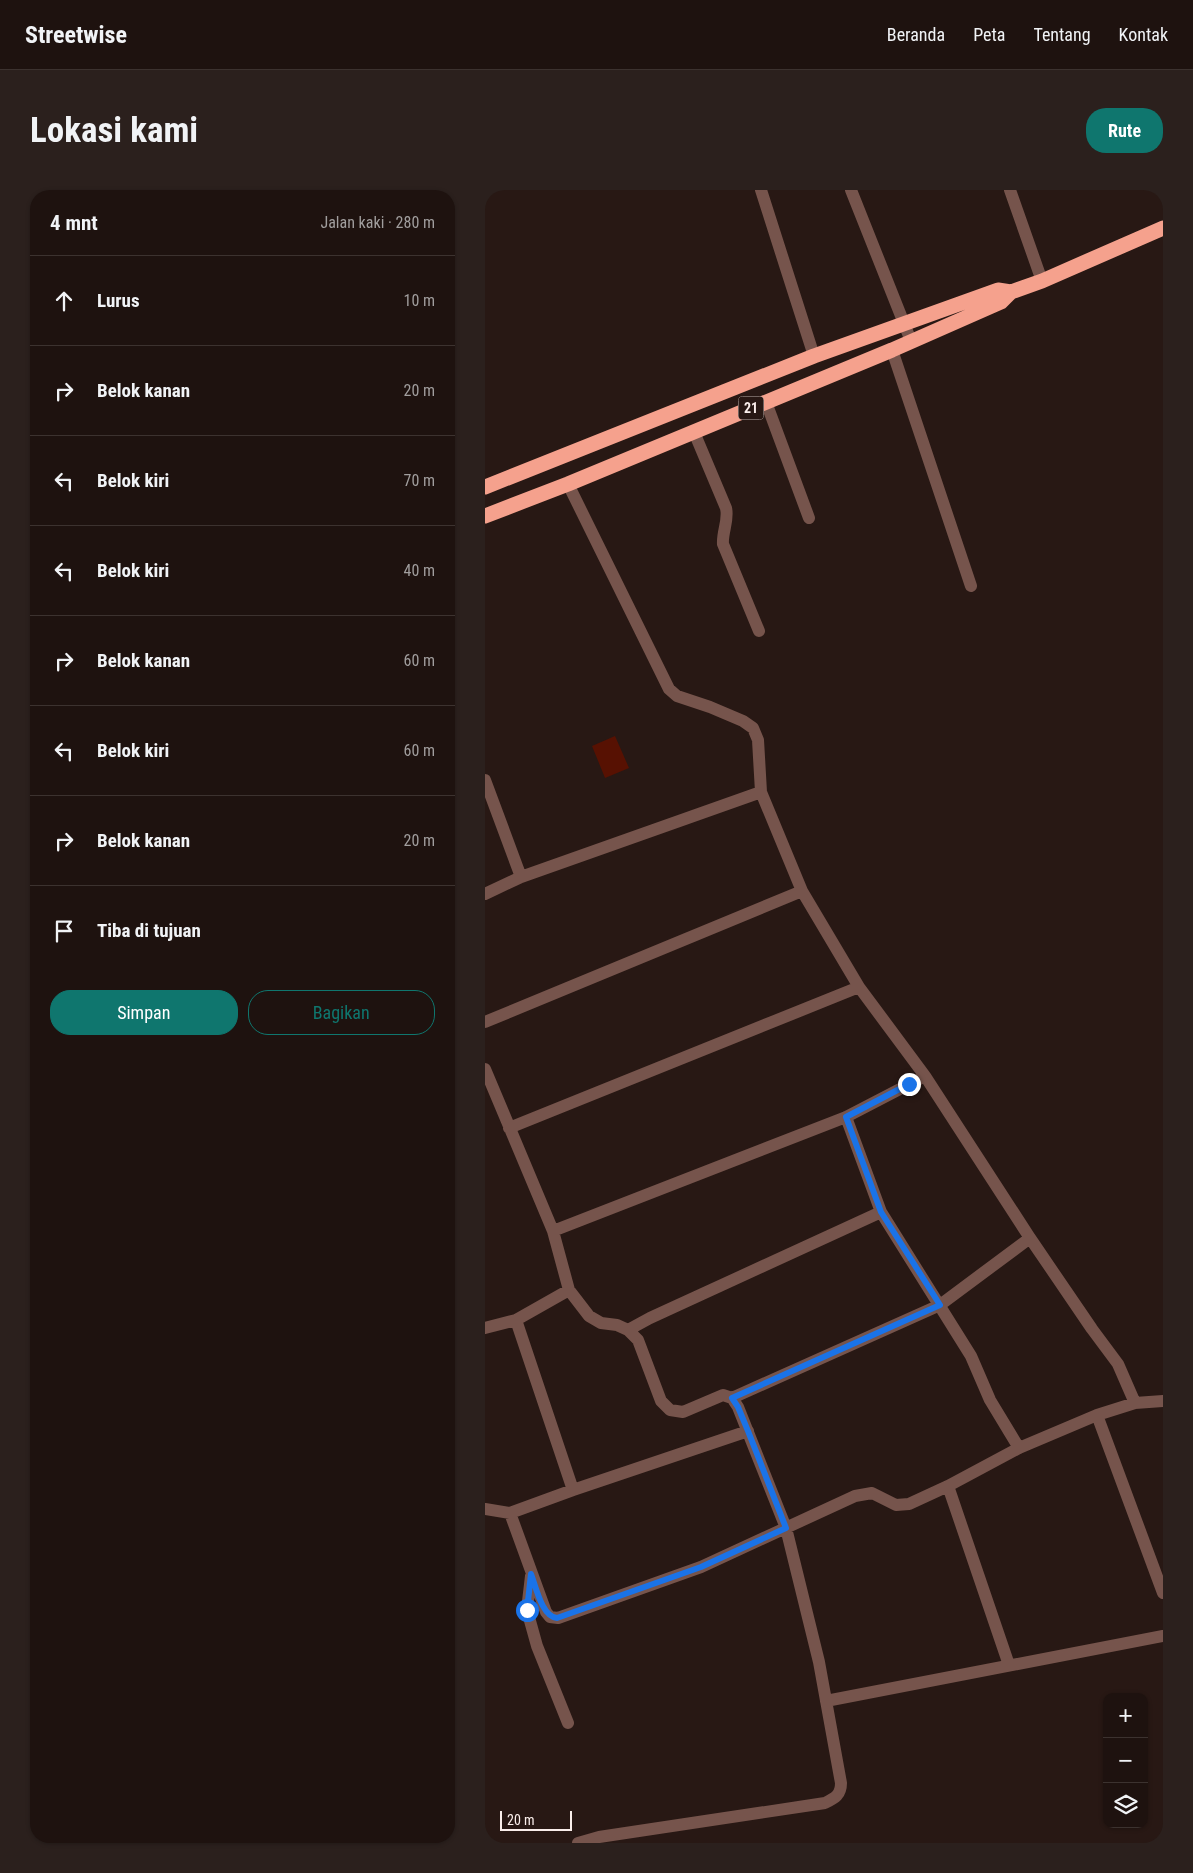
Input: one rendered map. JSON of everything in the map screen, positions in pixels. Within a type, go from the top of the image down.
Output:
[{"type":"highway","name":"21","points":[[485,516],[568,484],[892,350],[1001,302],[1011,292],[1042,281],[1163,228]]},
{"type":"highway","name":"21","points":[[485,487],[814,356],[998,290],[1011,292]]},
{"type":"street","points":[[761,190],[814,356]]},
{"type":"street","points":[[851,190],[911,341]]},
{"type":"street","points":[[1010,190],[1042,281]]},
{"type":"street","points":[[892,350],[971,586]]},
{"type":"street","points":[[766,402],[809,518]]},
{"type":"street","points":[[694,432],[726,508],[727,519],[723,544],[759,631]]},
{"type":"street","points":[[568,484],[669,689],[677,696],[743,721],[753,728],[758,740],[761,792],[801,892],[859,987],[925,1076],[1030,1238],[1118,1364],[1135,1403]]},
{"type":"street","points":[[485,780],[521,877]]},
{"type":"street","points":[[485,894],[521,877],[761,792]]},
{"type":"street","points":[[485,1022],[801,892]]},
{"type":"street","points":[[509,1128],[859,987]]},
{"type":"street","points":[[485,1069],[553,1230],[569,1290],[589,1316],[601,1324],[617,1325],[628,1330],[638,1340],[661,1401],[670,1410],[683,1412],[723,1395],[732,1398],[738,1407],[786,1528],[819,1662],[841,1782],[839,1795],[825,1802],[599,1837],[578,1843]]},
{"type":"street","points":[[553,1230],[846,1117],[925,1076]]},
{"type":"street","points":[[846,1117],[881,1212],[971,1356],[990,1400],[1019,1448]]},
{"type":"street","points":[[628,1330],[650,1318],[881,1212]]},
{"type":"street","points":[[732,1398],[940,1305],[1030,1238]]},
{"type":"street","points":[[485,1328],[516,1320],[569,1290]]},
{"type":"street","points":[[516,1320],[573,1490]]},
{"type":"street","points":[[510,1513],[546,1612],[550,1617],[557,1618],[701,1567],[835,1504],[865,1493],[881,1496],[888,1502],[896,1505],[909,1504],[948,1486],[1019,1448],[1097,1415],[1135,1403],[1163,1401]]},
{"type":"street","points":[[1097,1415],[1163,1593]]},
{"type":"street","points":[[485,1509],[510,1513],[748,1431]]},
{"type":"street","points":[[948,1486],[1009,1665]]},
{"type":"street","points":[[531,1574],[527,1610],[537,1646],[568,1723]]},
{"type":"street","points":[[825,1701],[1163,1636]]},
{"type":"building","points":[[615,736],[629,768],[605,778],[592,746]]},
{"type":"route","points":[[527,1610],[531,1574],[546,1612],[550,1617],[557,1618],[701,1567],[786,1528],[748,1431],[732,1398],[940,1305],[881,1212],[846,1117],[909,1084]]}]
